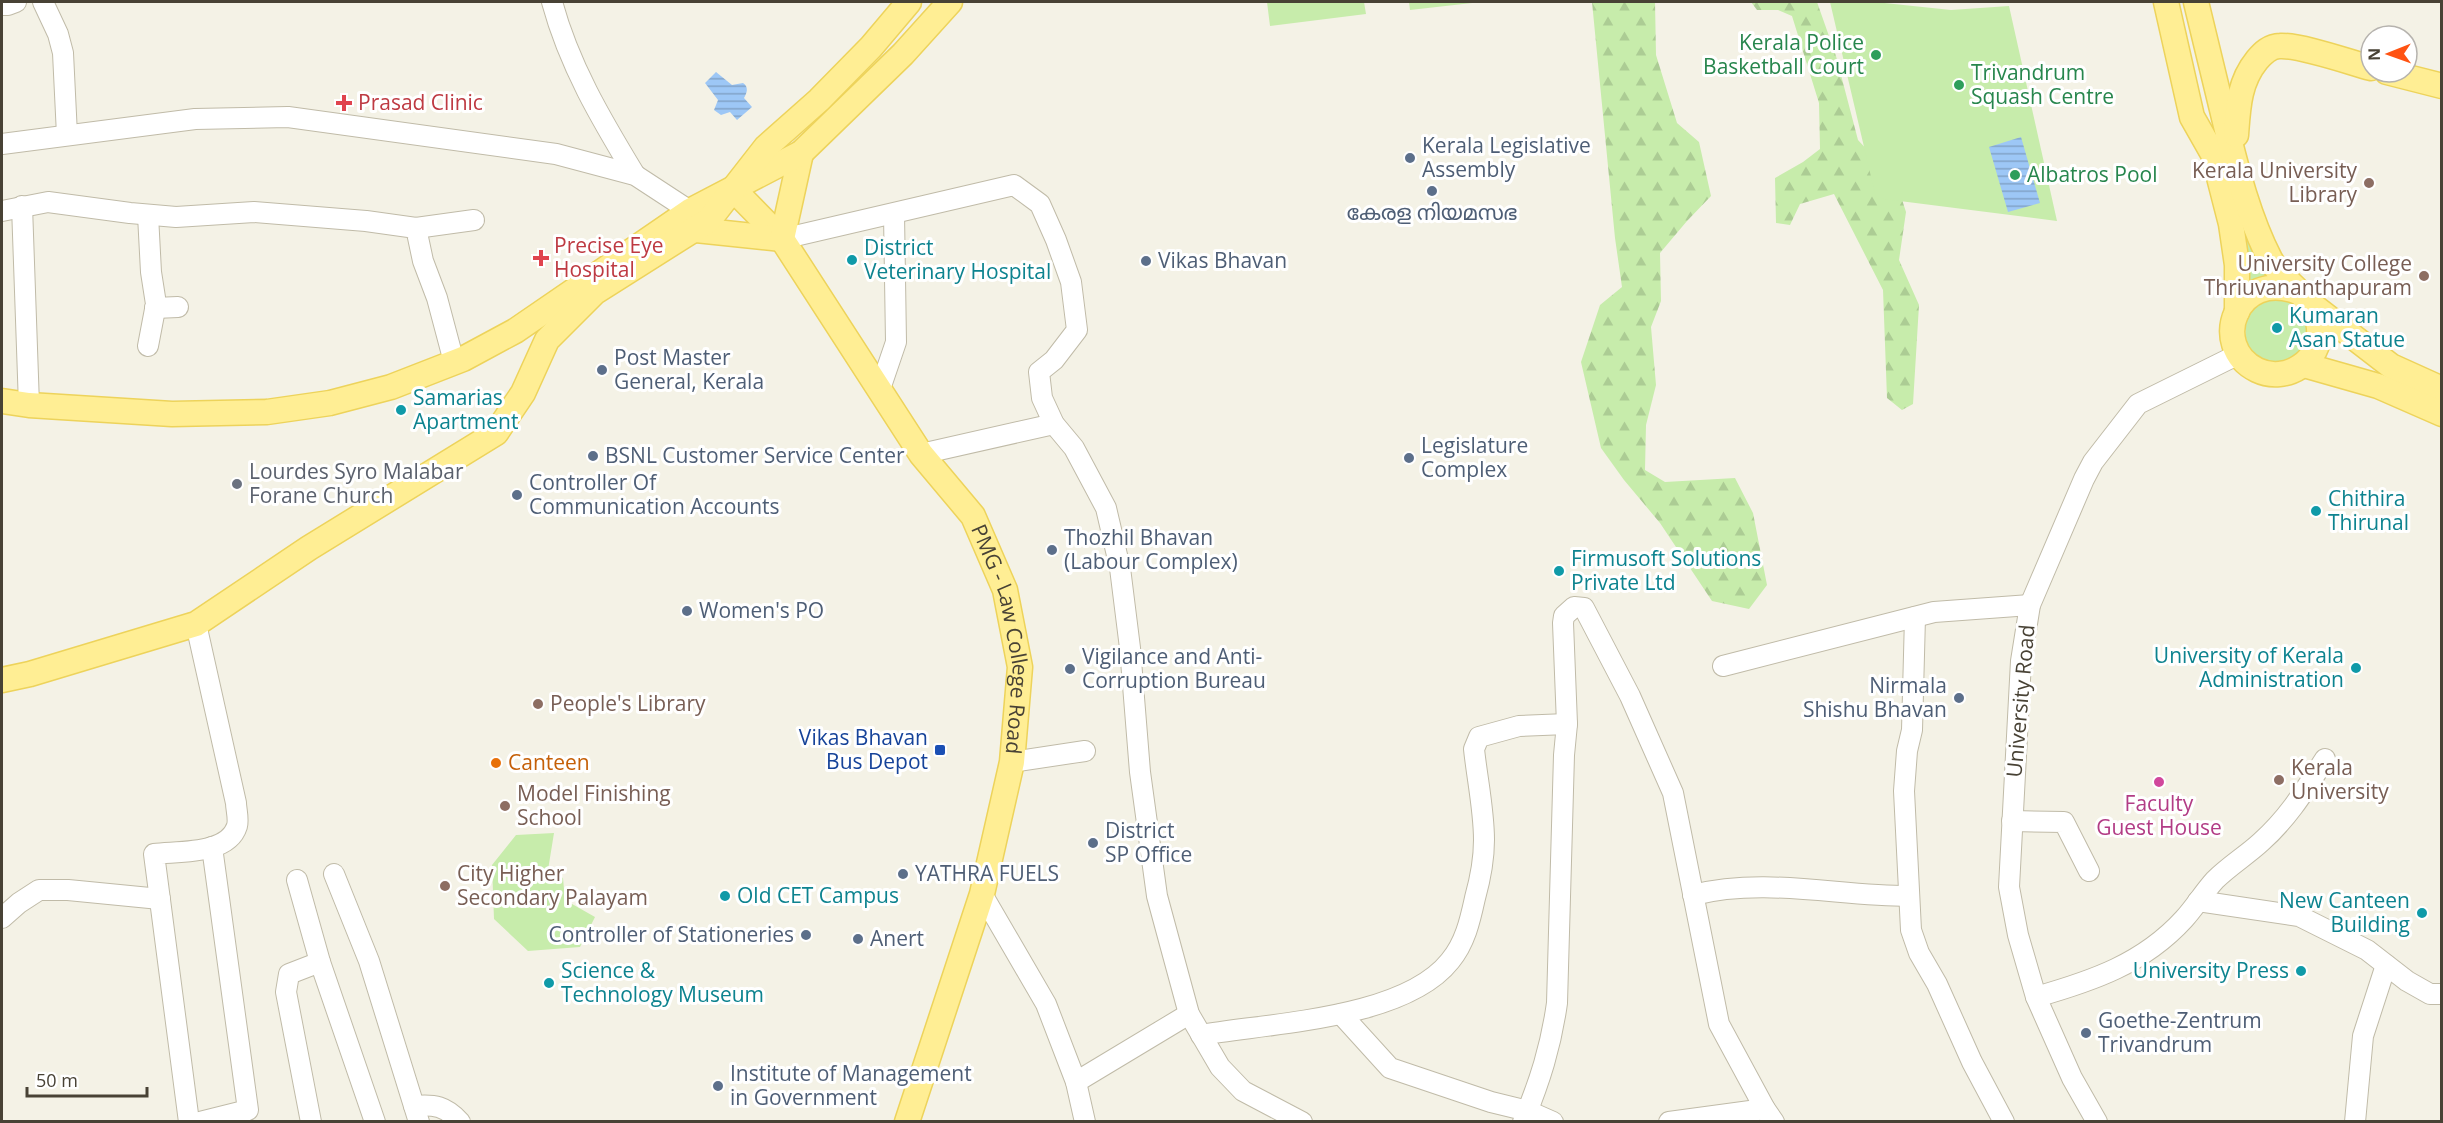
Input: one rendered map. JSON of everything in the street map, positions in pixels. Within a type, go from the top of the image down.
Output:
[{"type":"main road","points":[[2,401],[29,405],[172,414],[267,412],[330,403],[391,387],[454,362],[515,331],[695,223],[709,220],[766,147],[819,100],[871,47],[909,2]]},
{"type":"main road","points":[[734,189],[801,153],[903,54],[950,2]]},
{"type":"main road","points":[[2166,2],[2192,117],[2224,157]]},
{"type":"main road","points":[[2182,2],[2224,157],[2260,239],[2280,274],[2305,299],[2318,317],[2320,330],[2318,343],[2313,355],[2304,365],[2283,374],[2271,374],[2258,371],[2247,364],[2239,354],[2233,340],[2233,325],[2245,298],[2257,290],[2271,286],[2285,287],[2305,299],[2391,366],[2442,389]]},
{"type":"main road","points":[[2196,2],[2224,157],[2235,255],[2237,312]]},
{"type":"main road","points":[[2224,157],[2242,86],[2248,72],[2268,49],[2278,45],[2293,47],[2359,65]]},
{"type":"main road","points":[[2419,81],[2442,87]]},
{"type":"main road","points":[[2,680],[30,674],[196,624],[309,548],[496,433],[523,393],[547,340],[595,292],[695,223],[782,239],[801,153]]},
{"type":"main road","name":"PMG - Law College Road","points":[[734,189],[782,239],[921,454],[973,516],[1005,590],[1020,667],[1012,762],[982,894],[907,1122]]},
{"type":"main road","points":[[2304,365],[2378,386],[2442,414]]},
{"type":"street","points":[[2,5],[16,2]]},
{"type":"street","points":[[43,2],[58,34],[63,53],[67,135]]},
{"type":"street","points":[[552,2],[590,101],[635,175],[695,223]]},
{"type":"street","points":[[2,144],[195,119],[288,117],[556,154],[635,175]]},
{"type":"street","points":[[782,239],[1014,185],[1040,204],[1071,282],[1077,330],[1054,360],[1039,372],[1042,398],[1054,424],[1074,448],[1106,508],[1120,568],[1130,648],[1140,772],[1157,896],[1189,1014],[1220,1067],[1243,1091],[1302,1122]]},
{"type":"street","points":[[2,212],[48,202],[176,217],[254,212],[416,228],[474,220]]},
{"type":"street","points":[[22,206],[29,405]]},
{"type":"street","points":[[880,389],[896,342],[894,214]]},
{"type":"street","points":[[148,215],[155,308],[148,346]]},
{"type":"street","points":[[416,228],[423,261],[437,298],[454,362]]},
{"type":"street","points":[[155,308],[178,307]]},
{"type":"street","name":"University Road","points":[[2097,1122],[2072,1078],[2036,997],[2018,935],[2009,887],[2022,661],[2030,605],[2093,462],[2138,404],[2239,354]]},
{"type":"street","points":[[921,454],[1054,424]]},
{"type":"street","points":[[1723,666],[1934,612],[2030,605]]},
{"type":"street","points":[[1526,1116],[1552,1040],[1557,1003],[1564,755],[1567,724],[1564,616],[1574,607],[1584,608],[1630,696],[1673,793],[1719,1024],[1769,1115],[1669,1122]]},
{"type":"street","points":[[1915,617],[1912,730],[1907,751],[1904,791],[1911,930],[1919,953],[1936,984],[1998,1119]]},
{"type":"street","points":[[189,1122],[154,854],[212,847],[229,840],[238,824],[236,803],[196,624]]},
{"type":"street","points":[[1201,1035],[1341,1014],[1370,1007],[1431,980],[1450,961],[1467,933],[1479,883],[1484,840],[1474,749],[1479,737],[1519,726],[1567,724]]},
{"type":"street","points":[[1012,762],[1085,751]]},
{"type":"street","points":[[2036,997],[2082,984],[2122,967],[2154,946],[2184,919],[2216,879],[2261,842],[2293,809],[2325,759]]},
{"type":"street","points":[[2012,821],[2064,822],[2089,871]]},
{"type":"street","points":[[200,1122],[248,1110],[212,847]]},
{"type":"street","points":[[334,874],[369,961],[416,1114],[431,1104],[452,1112],[460,1122]]},
{"type":"street","points":[[297,880],[320,962],[375,1122]]},
{"type":"street","points":[[1693,895],[1720,888],[1765,887],[1863,895],[1908,896]]},
{"type":"street","points":[[2,918],[39,891],[68,890],[160,899]]},
{"type":"street","points":[[982,894],[1046,1004],[1077,1082],[1085,1122]]},
{"type":"street","points":[[2198,901],[2299,916],[2367,950],[2407,981],[2430,994],[2442,994]]},
{"type":"street","points":[[310,1122],[286,992],[289,974],[320,962]]},
{"type":"street","points":[[2355,1122],[2363,1036],[2386,965]]},
{"type":"street","points":[[1077,1082],[1189,1014]]},
{"type":"street","points":[[1341,1014],[1390,1068],[1526,1116],[1554,1122]]},
{"type":"green space","points":[[1267,2],[1364,2],[1366,14],[1270,26]]},
{"type":"green space","points":[[1409,2],[1481,2],[1410,10]]},
{"type":"green space","points":[[1592,2],[1655,2],[1656,55],[1677,123],[1699,142],[1711,196],[1660,253],[1661,301],[1651,327],[1656,385],[1646,425],[1645,470],[1665,482],[1735,478],[1753,513],[1767,585],[1749,609],[1712,601],[1660,523],[1601,448],[1581,362],[1600,305],[1622,287],[1615,238]]},
{"type":"green space","points":[[1751,2],[1817,2],[1836,56],[1858,140],[1896,181],[1906,212],[1899,260],[1919,305],[1913,404],[1902,410],[1887,398],[1883,290],[1834,194],[1800,204],[1790,225],[1776,223],[1775,178],[1820,149],[1819,103],[1792,16],[1778,10],[1757,10]]},
{"type":"green space","points":[[1830,2],[1875,2],[1951,10],[2009,6],[2057,221],[1876,198]]},
{"type":"green space","points":[[2238,206],[2277,277],[2259,280],[2244,292]]},
{"type":"green space","points":[[2290,297],[2311,313],[2305,356],[2271,365],[2250,349],[2246,334],[2247,319],[2262,301]]},
{"type":"green space","points":[[554,833],[548,870],[563,878],[565,900],[595,917],[580,947],[528,951],[494,919],[492,865],[516,835]]},
{"type":"water","points":[[716,72],[732,85],[743,83],[747,88],[744,98],[752,107],[737,120],[730,112],[721,115],[714,110],[718,100],[705,83]]},
{"type":"water","name":"Albatros Pool","points":[[2021,137],[2040,203],[2008,212],[1989,147]]},
{"type":"place","name":"Kerala Police Basketball Court","points":[[1876,55]]},
{"type":"place","name":"Trivandrum Squash Centre","points":[[1959,85]]},
{"type":"place","name":"Prasad Clinic","points":[[344,103]]},
{"type":"place","name":"Kerala Legislative Assembly","points":[[1410,158]]},
{"type":"place","name":"Albatros Pool","points":[[2015,175]]},
{"type":"place","name":"Kerala University Library","points":[[2369,183]]},
{"type":"place","name":"കേരള നിയമസഭ","points":[[1432,191]]},
{"type":"place","name":"Precise Eye Hospital","points":[[541,258]]},
{"type":"place","name":"District Veterinary Hospital","points":[[852,260]]},
{"type":"place","name":"Vikas Bhavan","points":[[1146,261]]},
{"type":"place","name":"University College Thriuvananthapuram","points":[[2424,276]]},
{"type":"place","name":"Kumaran Asan Statue","points":[[2277,328]]},
{"type":"place","name":"Post Master General, Kerala","points":[[602,370]]},
{"type":"place","name":"Samarias Apartment","points":[[401,410]]},
{"type":"place","name":"BSNL Customer Service Center","points":[[593,456]]},
{"type":"place","name":"Legislature Complex","points":[[1409,458]]},
{"type":"place","name":"Lourdes Syro Malabar Forane Church","points":[[237,484]]},
{"type":"place","name":"Controller Of Communication Accounts","points":[[517,495]]},
{"type":"place","name":"Chithira Thirunal","points":[[2316,511]]},
{"type":"place","name":"Thozhil Bhavan (Labour Complex)","points":[[1052,550]]},
{"type":"place","name":"Firmusoft Solutions Private Ltd","points":[[1559,571]]},
{"type":"place","name":"Women's PO","points":[[687,611]]},
{"type":"place","name":"University of Kerala Administration","points":[[2356,668]]},
{"type":"place","name":"Vigilance and Anti- Corruption Bureau","points":[[1070,669]]},
{"type":"place","name":"Nirmala Shishu Bhavan","points":[[1959,698]]},
{"type":"place","name":"People's Library","points":[[538,704]]},
{"type":"place","name":"Vikas Bhavan Bus Depot","points":[[940,750]]},
{"type":"place","name":"Canteen","points":[[496,763]]},
{"type":"place","name":"Kerala University","points":[[2279,780]]},
{"type":"place","name":"Faculty Guest House","points":[[2159,782]]},
{"type":"place","name":"Model Finishing School","points":[[505,806]]},
{"type":"place","name":"District SP Office","points":[[1093,843]]},
{"type":"place","name":"YATHRA FUELS","points":[[903,874]]},
{"type":"place","name":"City Higher Secondary Palayam","points":[[445,886]]},
{"type":"place","name":"Old CET Campus","points":[[725,896]]},
{"type":"place","name":"New Canteen Building","points":[[2422,913]]},
{"type":"place","name":"Controller of Stationeries","points":[[806,935]]},
{"type":"place","name":"Anert","points":[[858,939]]},
{"type":"place","name":"University Press","points":[[2301,971]]},
{"type":"place","name":"Science & Technology Museum","points":[[549,983]]},
{"type":"place","name":"Goethe-Zentrum Trivandrum","points":[[2086,1033]]},
{"type":"place","name":"Institute of Management in Government","points":[[718,1086]]}]
